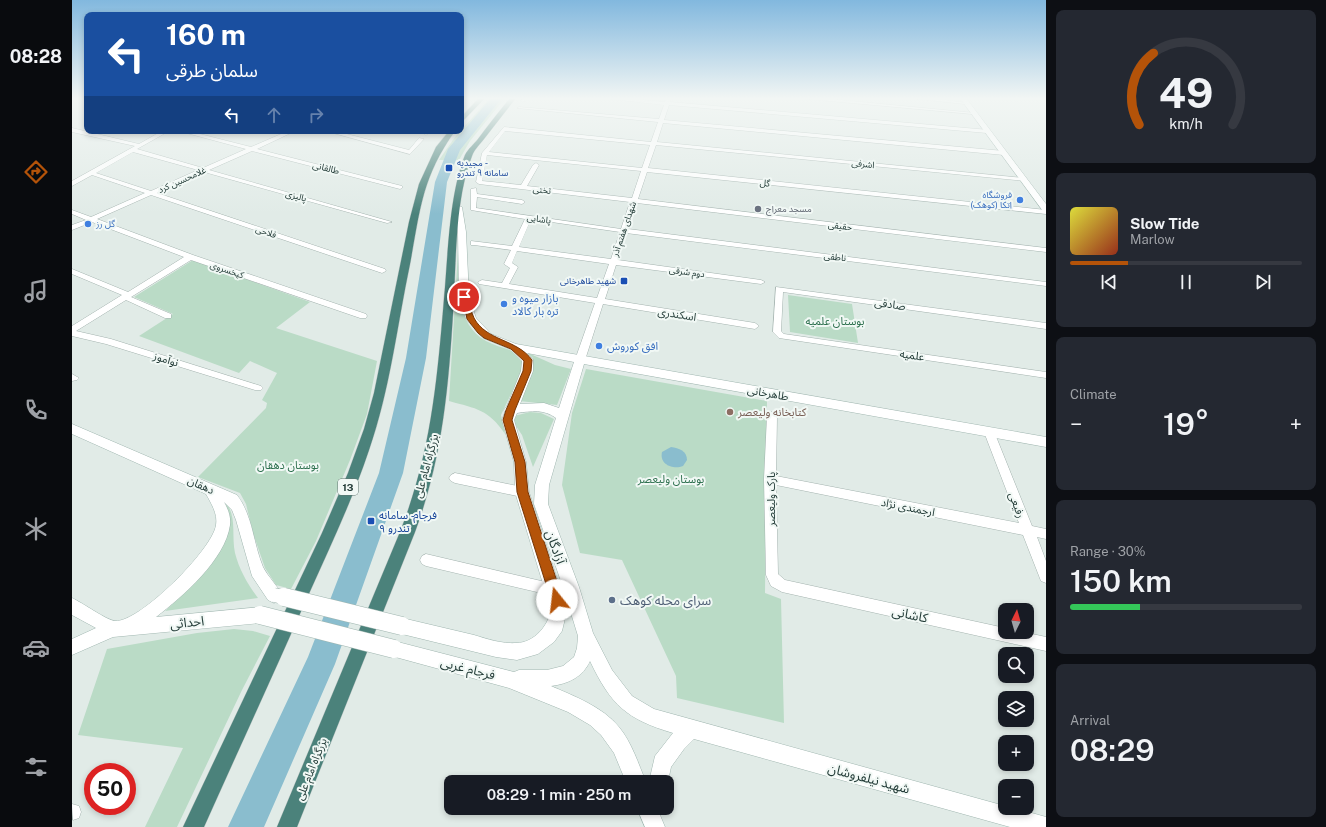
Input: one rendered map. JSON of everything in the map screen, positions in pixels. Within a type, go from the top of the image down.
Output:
[{"type":"highway","name":"13","points":[[193,827],[334,523],[360,457],[378,398],[388,338],[406,260],[418,195],[435,152],[447,137]]},
{"type":"highway","name":"بزرگراه امام علی","points":[[287,827],[399,552],[430,459],[440,406],[447,306],[462,175],[469,154],[486,137]]},
{"type":"main road","points":[[991,137],[1046,209]]},
{"type":"main road","points":[[458,207],[462,232],[464,297],[468,314],[476,326],[487,336],[514,347],[528,360],[529,364],[510,410],[508,420],[520,462],[522,492],[554,590]]},
{"type":"main road","name":"طاهرخانی","points":[[514,347],[1046,442]]},
{"type":"main road","name":"آزادگان","points":[[580,360],[542,485],[541,504],[571,587],[586,636],[606,676],[626,702],[650,717],[691,729]]},
{"type":"main road","points":[[510,410],[539,406],[557,411],[563,417]]},
{"type":"main road","name":"دهقان","points":[[72,429],[232,499],[238,507],[257,571],[274,595],[496,649],[517,652],[532,648],[548,636],[556,625],[559,610],[554,590]]},
{"type":"main road","points":[[72,647],[121,629],[153,611],[185,581],[212,551],[219,539],[223,525],[222,514],[210,489]]},
{"type":"main road","points":[[72,606],[121,629]]},
{"type":"main road","name":"احداثی","points":[[121,629],[260,615]]},
{"type":"main road","name":"فرجام غربی","points":[[260,615],[510,679],[562,700],[586,712],[607,727],[624,753],[633,775]]},
{"type":"main road","points":[[510,679],[536,679],[560,676],[576,668],[584,656],[586,636]]},
{"type":"main road","points":[[660,775],[662,763],[677,742],[691,729]]},
{"type":"main road","name":"شهید نیلفروشان","points":[[691,729],[1046,827]]},
{"type":"main road","points":[[650,815],[656,827]]},
{"type":"main road","points":[[656,827],[657,815]]},
{"type":"street","points":[[100,137],[140,146]]},
{"type":"street","points":[[72,184],[156,137]]},
{"type":"street","name":"طالقانی","points":[[203,137],[400,187]]},
{"type":"street","name":"غلامحسین کرد","points":[[72,228],[279,137]]},
{"type":"street","points":[[351,137],[410,152],[421,139]]},
{"type":"street","name":"اشرفی","points":[[485,153],[497,137]]},
{"type":"street","name":"اشرفی","points":[[590,137],[1024,180]]},
{"type":"street","name":"شهدای هفتم آذر","points":[[580,360],[656,137]]},
{"type":"street","points":[[817,137],[1004,154]]},
{"type":"street","name":"پالیزی","points":[[133,150],[389,222]]},
{"type":"street","name":"گل","points":[[485,153],[1046,212]]},
{"type":"street","name":"تختی","points":[[485,153],[479,182],[634,202]]},
{"type":"street","points":[[523,188],[536,165]]},
{"type":"street","name":"فلاحی","points":[[91,173],[382,271]]},
{"type":"street","points":[[72,174],[84,178]]},
{"type":"street","points":[[514,215],[531,189]]},
{"type":"street","name":"پاشایی","points":[[522,202],[474,192],[473,209],[624,230]]},
{"type":"street","points":[[1038,198],[1046,201]]},
{"type":"street","name":"حقیقی","points":[[634,202],[1046,250]]},
{"type":"street","name":"کیخسروی","points":[[72,212],[190,257],[364,316]]},
{"type":"street","points":[[504,286],[514,267],[508,264],[529,217]]},
{"type":"street","name":"ناطقی","points":[[624,230],[1046,284]]},
{"type":"street","name":"دوم شرقی","points":[[474,243],[761,282]]},
{"type":"street","points":[[72,330],[190,257]]},
{"type":"street","points":[[72,271],[168,316]]},
{"type":"street","name":"اسکندری","points":[[482,282],[755,326]]},
{"type":"street","name":"صادقی","points":[[778,334],[779,289],[783,288],[1046,326]]},
{"type":"street","name":"نوآموز","points":[[72,333],[108,341],[258,388]]},
{"type":"street","name":"علمیه","points":[[778,334],[1046,375]]},
{"type":"street","name":"پارک ولیعصر","points":[[772,416],[770,479],[772,575],[776,582]]},
{"type":"street","name":"رفیعی","points":[[989,432],[1046,577]]},
{"type":"street","points":[[455,478],[522,492]]},
{"type":"street","name":"ارجمندی نژاد","points":[[770,479],[1046,534]]},
{"type":"street","points":[[426,560],[554,590]]},
{"type":"street","name":"کاشانی","points":[[776,582],[782,586],[1046,644]]},
{"type":"green space","points":[[455,137],[474,137],[459,160],[439,160]]},
{"type":"green space","points":[[458,251],[460,301],[468,324],[486,341],[517,353],[526,362],[501,415],[505,434],[493,419],[481,411],[449,401]]},
{"type":"green space","name":"بوستان دهقان","points":[[193,260],[310,302],[276,328],[377,361],[367,414],[350,460],[316,541],[291,589],[276,585],[265,568],[253,533],[246,504],[240,493],[198,477],[266,408],[267,403],[262,400],[277,373],[250,361],[239,373],[139,336],[173,314],[134,297]]},
{"type":"green space","name":"بوستان علمیه","points":[[788,295],[852,304],[858,343],[790,332]]},
{"type":"green space","points":[[526,352],[555,365],[571,369],[557,405],[519,401],[533,366],[533,358]]},
{"type":"green space","name":"بوستان ولیعصر","points":[[586,369],[767,401],[765,593],[781,599],[784,723],[677,698],[676,676],[622,560],[580,553],[562,485],[572,413]]},
{"type":"green space","points":[[530,412],[541,413],[554,419],[533,467],[522,435],[514,423],[514,416]]},
{"type":"green space","points":[[223,499],[231,511],[235,553],[239,565],[244,577],[258,598],[165,611],[180,597],[225,541],[229,530],[230,520],[228,509]]},
{"type":"green space","points":[[234,629],[253,631],[270,636],[242,690],[177,827],[145,827],[183,748],[78,735],[107,649],[197,633]]},
{"type":"water","points":[[671,447],[680,449],[686,454],[687,460],[683,466],[672,467],[663,460],[662,452]]},
{"type":"waterway","points":[[246,827],[320,664],[391,473],[416,358],[441,182],[454,149],[464,137]]},
{"type":"place","name":"مجیدیه - سامانه ۹ تندرو","points":[[449,168]]},
{"type":"place","name":"فروشگاه اتکا (کوهک)","points":[[1020,200]]},
{"type":"place","name":"مسجد معراج","points":[[758,209]]},
{"type":"place","name":"گل رز","points":[[88,224]]},
{"type":"place","name":"شهید طاهرخانی","points":[[624,281]]},
{"type":"place","name":"بازار میوه و تره بار کالاد","points":[[504,304]]},
{"type":"place","name":"افق کوروش","points":[[599,346]]},
{"type":"place","name":"کتابخانه ولیعصر","points":[[730,412]]},
{"type":"place","name":"فرجام- سامانه ۹ تندرو","points":[[371,521]]},
{"type":"place","name":"سرای محله کوهک","points":[[612,600]]},
{"type":"route","points":[[464,297],[471,319],[480,331],[487,336],[514,347],[528,360],[529,364],[527,371],[510,410],[508,420],[520,462],[522,492],[557,600]]}]
